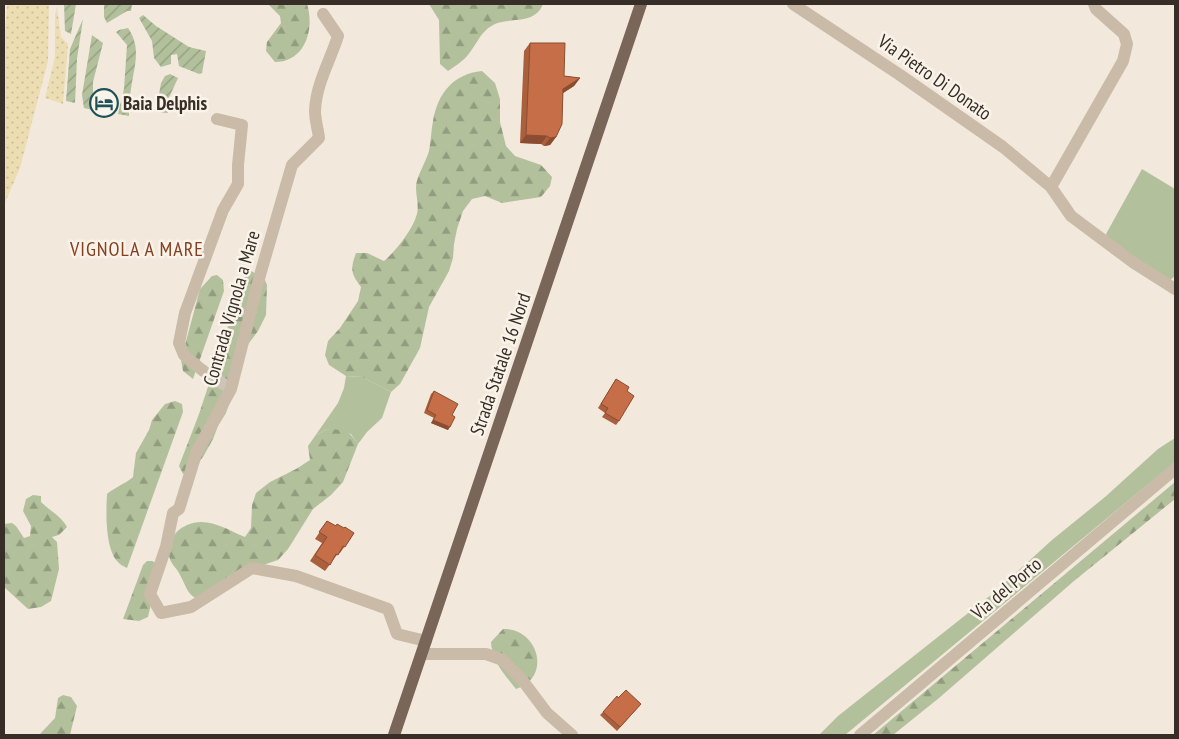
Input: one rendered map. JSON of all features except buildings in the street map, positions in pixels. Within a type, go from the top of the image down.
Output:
[{"type":"main road","name":"Strada Statale 16 Nord","points":[[394,735],[641,4]]},
{"type":"street","name":"Via Pietro Di Donato","points":[[793,4],[996,142],[1051,187],[1071,216],[1134,263],[1175,289]]},
{"type":"street","points":[[1051,187],[1123,61],[1127,44],[1124,34],[1096,9],[1094,4]]},
{"type":"street","name":"Contrada Vignola a Mare","points":[[323,14],[338,36],[331,59],[319,85],[315,112],[319,138],[292,165],[260,275],[231,389],[197,451],[179,509],[173,513],[166,547],[150,594],[161,613],[191,607],[252,568],[296,576],[388,609],[398,634],[424,647]]},
{"type":"street","name":"Contrada Vignola a Mare","points":[[202,370],[184,355],[178,344],[185,313],[223,210],[238,184],[242,124],[217,119]]},
{"type":"street","name":"Via del Porto","points":[[860,735],[1175,469]]},
{"type":"street","points":[[424,647],[486,654],[503,660],[547,713],[572,735]]},
{"type":"green space","points":[[64,4],[76,4],[71,34],[65,31]]},
{"type":"green space","points":[[104,4],[132,4],[131,11],[127,11],[107,23],[104,17]]},
{"type":"green space","points":[[268,4],[307,4],[310,24],[305,42],[294,56],[285,61],[275,62],[266,51],[267,42],[281,23],[280,16]]},
{"type":"green space","points":[[429,4],[543,4],[539,11],[529,18],[501,22],[490,27],[482,34],[465,58],[448,71],[440,64],[439,20]]},
{"type":"green space","points":[[143,15],[156,26],[189,47],[206,51],[202,73],[199,74],[179,66],[177,54],[171,55],[171,64],[161,67],[154,58],[152,41],[139,18]]},
{"type":"green space","points":[[83,19],[77,59],[75,103],[66,101],[70,49]]},
{"type":"green space","points":[[128,28],[136,50],[129,99],[129,116],[118,114],[124,89],[127,45],[116,32]]},
{"type":"green space","points":[[92,35],[103,43],[93,82],[93,110],[84,108],[82,95]]},
{"type":"green space","points":[[482,71],[495,83],[500,99],[500,122],[506,146],[515,156],[541,165],[552,177],[550,186],[541,197],[502,203],[485,196],[472,199],[463,211],[457,229],[449,271],[429,307],[420,348],[400,384],[391,392],[362,377],[346,376],[329,365],[325,355],[328,341],[340,328],[358,301],[361,287],[352,271],[356,253],[367,253],[384,261],[404,239],[417,214],[416,183],[429,151],[435,111],[439,102],[448,87],[455,81],[463,76]]},
{"type":"green space","points":[[170,74],[178,78],[167,102],[168,113],[156,112],[161,83],[165,76]]},
{"type":"green space","points":[[1142,169],[1175,189],[1175,276],[1168,282],[1107,240],[1106,234]]},
{"type":"green space","points":[[247,269],[264,278],[267,285],[266,315],[258,331],[246,347],[226,413],[213,439],[195,467],[183,474],[179,466],[199,414]]},
{"type":"green space","points":[[217,275],[223,280],[224,291],[193,379],[183,371],[181,360],[200,289],[212,276]]},
{"type":"green space","points":[[346,376],[362,377],[391,392],[382,418],[367,432],[358,444],[351,434],[327,429],[315,436],[338,403]]},
{"type":"green space","points":[[175,401],[182,404],[183,412],[127,568],[118,562],[110,547],[107,529],[107,494],[133,477],[136,453],[149,430],[152,420],[165,404]]},
{"type":"green space","points":[[327,429],[346,431],[358,444],[343,482],[331,495],[313,509],[288,549],[278,560],[266,564],[197,599],[193,597],[169,556],[170,547],[176,533],[187,525],[202,522],[224,527],[245,537],[251,528],[252,505],[256,493],[270,482],[310,460],[308,446],[315,436]]},
{"type":"green space","points":[[1175,438],[1175,462],[845,735],[819,735],[838,716],[996,591],[1158,449]]},
{"type":"green space","points":[[1175,482],[1175,499],[1074,581],[939,698],[893,735],[873,735]]},
{"type":"green space","points":[[33,495],[41,496],[41,502],[59,517],[67,527],[59,535],[52,537],[57,542],[59,569],[51,601],[41,607],[28,609],[4,587],[4,524],[12,523],[24,538],[30,536],[31,526],[23,511],[26,499]]},
{"type":"green space","points":[[147,561],[156,563],[148,617],[139,621],[123,619],[143,565]]},
{"type":"green space","points":[[503,629],[515,631],[525,636],[536,654],[537,665],[534,675],[527,683],[516,689],[499,667],[492,649],[491,642]]},
{"type":"green space","points":[[63,695],[71,697],[77,706],[70,735],[39,735],[55,718],[58,698]]},
{"type":"sand","points":[[7,4],[49,4],[48,61],[20,168],[4,205],[4,44]]},
{"type":"sand","points":[[57,7],[61,37],[68,44],[63,104],[45,98],[55,57],[55,14]]},
{"type":"tunnel","points":[[202,370],[231,389]]},
{"type":"place","name":"Baia Delphis","points":[[104,103]]},
{"type":"district","name":"VIGNOLA A MARE","points":[[137,249]]}]
